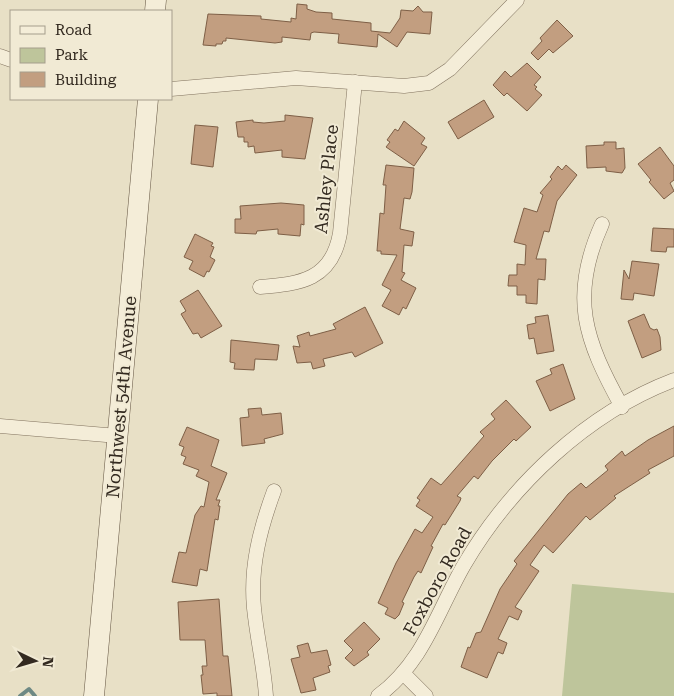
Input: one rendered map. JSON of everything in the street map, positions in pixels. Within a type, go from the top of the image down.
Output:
[{"type":"street","points":[[172,88],[296,78],[404,86],[429,83],[450,69],[518,0]]},
{"type":"street","name":"Ashley Place","points":[[260,287],[304,282],[322,270],[334,254],[340,233],[355,82]]},
{"type":"street","name":"Northwest 54th Avenue","points":[[94,696],[148,100]]},
{"type":"street","points":[[602,224],[587,266],[584,310],[594,354],[622,407]]},
{"type":"street","name":"Foxboro Road","points":[[378,696],[403,674],[429,638],[464,564],[506,504],[558,452],[590,427],[622,407],[674,380]]},
{"type":"street","points":[[0,426],[118,436]]},
{"type":"street","points":[[266,696],[254,607],[253,579],[262,525],[274,491]]},
{"type":"street","points":[[403,674],[426,696]]},
{"type":"green space","points":[[572,584],[674,593],[674,696],[562,696]]},
{"type":"building","points":[[297,4],[307,5],[307,9],[316,12],[332,13],[332,19],[371,23],[371,31],[390,33],[400,18],[401,10],[413,11],[418,6],[423,12],[432,12],[430,34],[407,32],[397,47],[378,34],[377,47],[338,43],[339,34],[314,32],[311,33],[310,40],[282,37],[282,42],[275,43],[226,38],[226,41],[223,41],[222,44],[216,44],[216,46],[203,45],[208,14],[261,16],[261,19],[291,22],[291,18],[296,19]]},
{"type":"building","points":[[557,20],[573,36],[553,53],[549,49],[538,60],[531,53],[542,41],[540,38]]},
{"type":"building","points":[[527,63],[541,77],[534,85],[537,87],[535,89],[542,95],[527,111],[507,93],[504,96],[493,85],[505,71],[511,77]]},
{"type":"building","points":[[484,100],[494,117],[458,139],[448,122]]},
{"type":"building","points":[[285,115],[313,118],[305,159],[282,157],[282,150],[255,153],[254,146],[248,147],[248,142],[244,142],[244,137],[238,137],[236,122],[253,120],[253,122],[264,123],[285,121]]},
{"type":"building","points":[[404,121],[425,138],[421,144],[427,147],[414,166],[386,147],[390,142],[387,140],[395,129],[398,131]]},
{"type":"building","points":[[195,125],[218,127],[213,167],[191,164]]},
{"type":"building","points":[[604,142],[616,142],[616,149],[624,148],[625,168],[622,173],[606,171],[606,167],[587,168],[586,146],[604,145]]},
{"type":"building","points":[[660,147],[674,166],[674,180],[670,183],[674,191],[664,199],[649,182],[651,180],[638,164]]},
{"type":"building","points":[[386,165],[414,168],[412,192],[410,199],[404,198],[400,229],[414,232],[412,246],[404,245],[402,272],[405,273],[401,280],[416,288],[406,309],[403,307],[399,315],[382,306],[391,290],[382,285],[397,255],[381,254],[381,251],[377,251],[380,213],[384,214],[386,185],[383,185]]},
{"type":"building","points":[[566,165],[577,175],[557,201],[549,232],[544,231],[536,259],[546,259],[545,280],[538,279],[537,304],[526,303],[526,295],[517,295],[517,286],[508,286],[509,275],[517,275],[517,264],[525,265],[526,245],[514,242],[524,208],[537,212],[543,195],[540,193],[552,179],[550,177],[558,166],[562,170]]},
{"type":"building","points":[[281,203],[304,205],[304,225],[301,224],[300,236],[278,234],[278,229],[257,231],[256,234],[235,233],[235,219],[241,219],[240,206]]},
{"type":"building","points":[[653,228],[674,229],[674,247],[667,247],[666,252],[651,251]]},
{"type":"building","points":[[195,234],[213,243],[211,246],[214,247],[210,257],[215,260],[204,277],[189,269],[193,261],[184,257]]},
{"type":"building","points":[[632,261],[659,264],[654,296],[634,293],[633,300],[621,299],[624,270],[629,279]]},
{"type":"building","points":[[198,290],[222,326],[201,338],[198,333],[193,334],[181,314],[186,311],[180,301]]},
{"type":"building","points":[[365,307],[383,343],[355,357],[352,352],[323,359],[325,366],[313,369],[311,362],[297,363],[293,346],[300,347],[297,336],[309,332],[310,336],[336,329],[333,324]]},
{"type":"building","points":[[644,314],[650,328],[657,329],[661,350],[642,358],[628,321]]},
{"type":"building","points":[[548,315],[554,351],[537,354],[534,338],[529,339],[527,325],[536,323],[535,317]]},
{"type":"building","points":[[231,340],[279,345],[277,360],[255,359],[254,370],[234,369],[235,363],[230,362]]},
{"type":"building","points":[[563,364],[575,399],[550,411],[536,381],[552,374],[550,369]]},
{"type":"building","points":[[506,400],[531,427],[516,441],[514,439],[492,461],[478,479],[474,476],[457,496],[461,498],[460,501],[445,525],[443,524],[431,546],[433,547],[421,573],[418,571],[414,577],[402,602],[404,603],[399,615],[395,619],[385,614],[388,608],[378,603],[396,563],[415,529],[422,533],[433,517],[416,506],[420,500],[417,498],[431,478],[441,485],[484,436],[480,432],[495,419],[491,414]]},
{"type":"building","points":[[261,408],[262,415],[281,413],[283,434],[264,439],[265,443],[242,446],[240,418],[249,417],[248,409]]},
{"type":"building","points":[[674,426],[674,456],[648,470],[650,473],[614,496],[616,498],[590,520],[586,516],[553,553],[544,545],[530,565],[539,571],[515,607],[522,611],[518,620],[509,616],[498,639],[507,643],[503,654],[498,652],[487,678],[461,667],[468,647],[470,648],[476,633],[481,632],[500,589],[517,564],[514,561],[568,494],[581,483],[586,488],[608,470],[605,466],[622,451],[625,456],[648,440]]},
{"type":"building","points":[[187,427],[219,440],[211,466],[227,473],[216,500],[220,500],[218,506],[220,506],[218,520],[215,519],[207,571],[200,569],[197,586],[172,582],[179,552],[186,553],[195,515],[201,506],[204,507],[209,482],[196,476],[199,470],[183,464],[186,457],[181,455],[184,447],[179,445]]},
{"type":"building","points":[[219,599],[223,656],[228,656],[232,696],[217,696],[217,693],[203,694],[202,666],[207,666],[205,640],[180,640],[178,602]]},
{"type":"building","points":[[364,622],[380,639],[367,652],[369,655],[354,666],[345,658],[353,650],[344,641]]},
{"type":"building","points":[[308,643],[311,653],[327,650],[331,665],[328,666],[330,672],[313,678],[316,690],[301,693],[291,659],[300,657],[297,646]]},
{"type":"waterway","points":[[20,696],[29,689],[35,696]]}]
